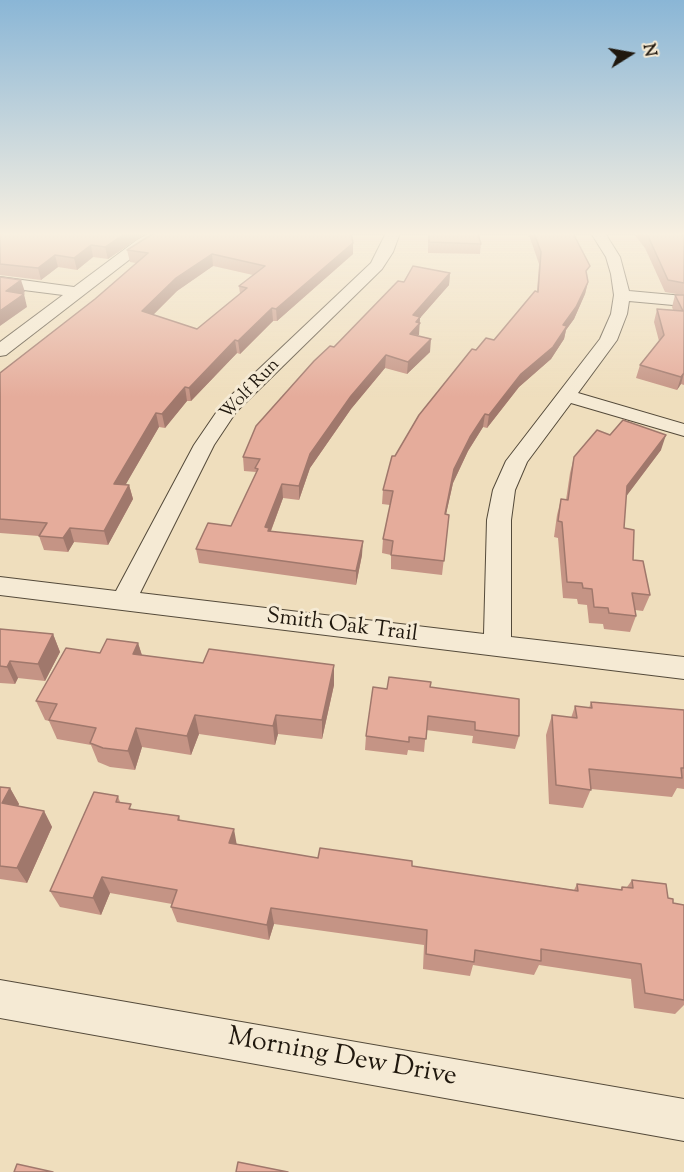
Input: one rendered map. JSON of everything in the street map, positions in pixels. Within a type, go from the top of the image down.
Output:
[{"type":"street","points":[[43,288],[76,292]]},
{"type":"street","points":[[0,351],[82,288]]},
{"type":"street","name":"Wolf Run","points":[[123,602],[204,445],[229,408],[354,288]]},
{"type":"street","points":[[497,645],[499,520],[504,490],[518,461],[569,396],[608,340],[619,314],[622,295],[620,288]]},
{"type":"street","points":[[622,295],[684,301]]},
{"type":"street","points":[[569,396],[684,430]]},
{"type":"street","name":"Smith Oak Trail","points":[[0,586],[684,668]]},
{"type":"street","name":"Morning Dew Drive","points":[[0,999],[684,1120]]},
{"type":"building","points":[[0,288],[11,288],[6,291],[24,294],[0,311]]},
{"type":"building","points":[[108,288],[166,288],[142,311],[197,329],[246,288],[301,288],[276,309],[272,308],[238,341],[235,340],[189,388],[185,387],[162,414],[156,413],[114,484],[129,485],[104,531],[70,528],[63,538],[39,536],[47,523],[0,519],[0,373]]},
{"type":"building","points":[[392,288],[437,288],[413,315],[420,317],[416,322],[420,323],[410,334],[431,339],[408,362],[386,355],[351,396],[310,454],[299,486],[282,484],[265,527],[269,528],[268,531],[363,541],[356,571],[196,549],[208,523],[231,526],[258,469],[255,468],[260,459],[243,457],[256,426],[314,361],[330,346],[334,347]]},
{"type":"building","points":[[538,288],[585,288],[576,307],[563,325],[567,326],[553,347],[521,374],[489,415],[485,414],[470,437],[454,469],[445,514],[449,515],[444,561],[391,555],[393,541],[383,539],[393,491],[383,490],[392,456],[395,456],[419,415],[472,349],[476,350],[486,338],[494,340],[535,291],[538,292]]},
{"type":"building","points":[[675,295],[684,295],[684,373],[681,377],[640,365],[664,335],[657,309],[683,311]]},
{"type":"building","points":[[623,420],[666,435],[627,486],[624,528],[634,530],[633,560],[643,561],[650,595],[632,593],[636,616],[609,613],[608,608],[594,607],[592,589],[583,588],[582,583],[567,582],[562,522],[558,521],[561,499],[568,500],[574,457],[597,430],[610,435]]},
{"type":"building","points":[[0,629],[53,634],[38,664],[10,661],[7,667],[0,666]]},
{"type":"building","points":[[107,639],[138,643],[133,654],[203,663],[209,649],[334,665],[322,720],[276,715],[273,726],[195,715],[187,736],[136,728],[128,751],[103,748],[90,743],[96,728],[49,720],[57,704],[36,701],[66,648],[100,653]]},
{"type":"building","points":[[389,677],[431,682],[430,687],[519,699],[519,736],[475,730],[475,722],[428,716],[426,739],[409,737],[409,742],[366,736],[373,687],[387,689]]},
{"type":"building","points":[[591,702],[684,710],[682,778],[589,769],[591,790],[556,785],[552,715],[577,718],[575,706],[592,708]]},
{"type":"building","points":[[0,787],[10,788],[2,803],[44,811],[17,868],[0,866]]},
{"type":"building","points":[[94,792],[118,796],[116,802],[131,804],[129,809],[179,816],[178,820],[234,829],[229,843],[318,858],[320,848],[412,861],[412,866],[578,891],[577,884],[622,890],[622,887],[633,888],[632,880],[666,884],[668,898],[673,899],[673,903],[684,905],[684,1000],[645,993],[641,964],[541,949],[541,961],[475,950],[474,962],[426,954],[427,930],[271,908],[267,925],[171,907],[177,890],[102,877],[93,898],[50,891]]},
{"type":"building","points":[[238,1162],[288,1172],[236,1172]]},
{"type":"building","points":[[17,1164],[53,1172],[14,1172]]}]
